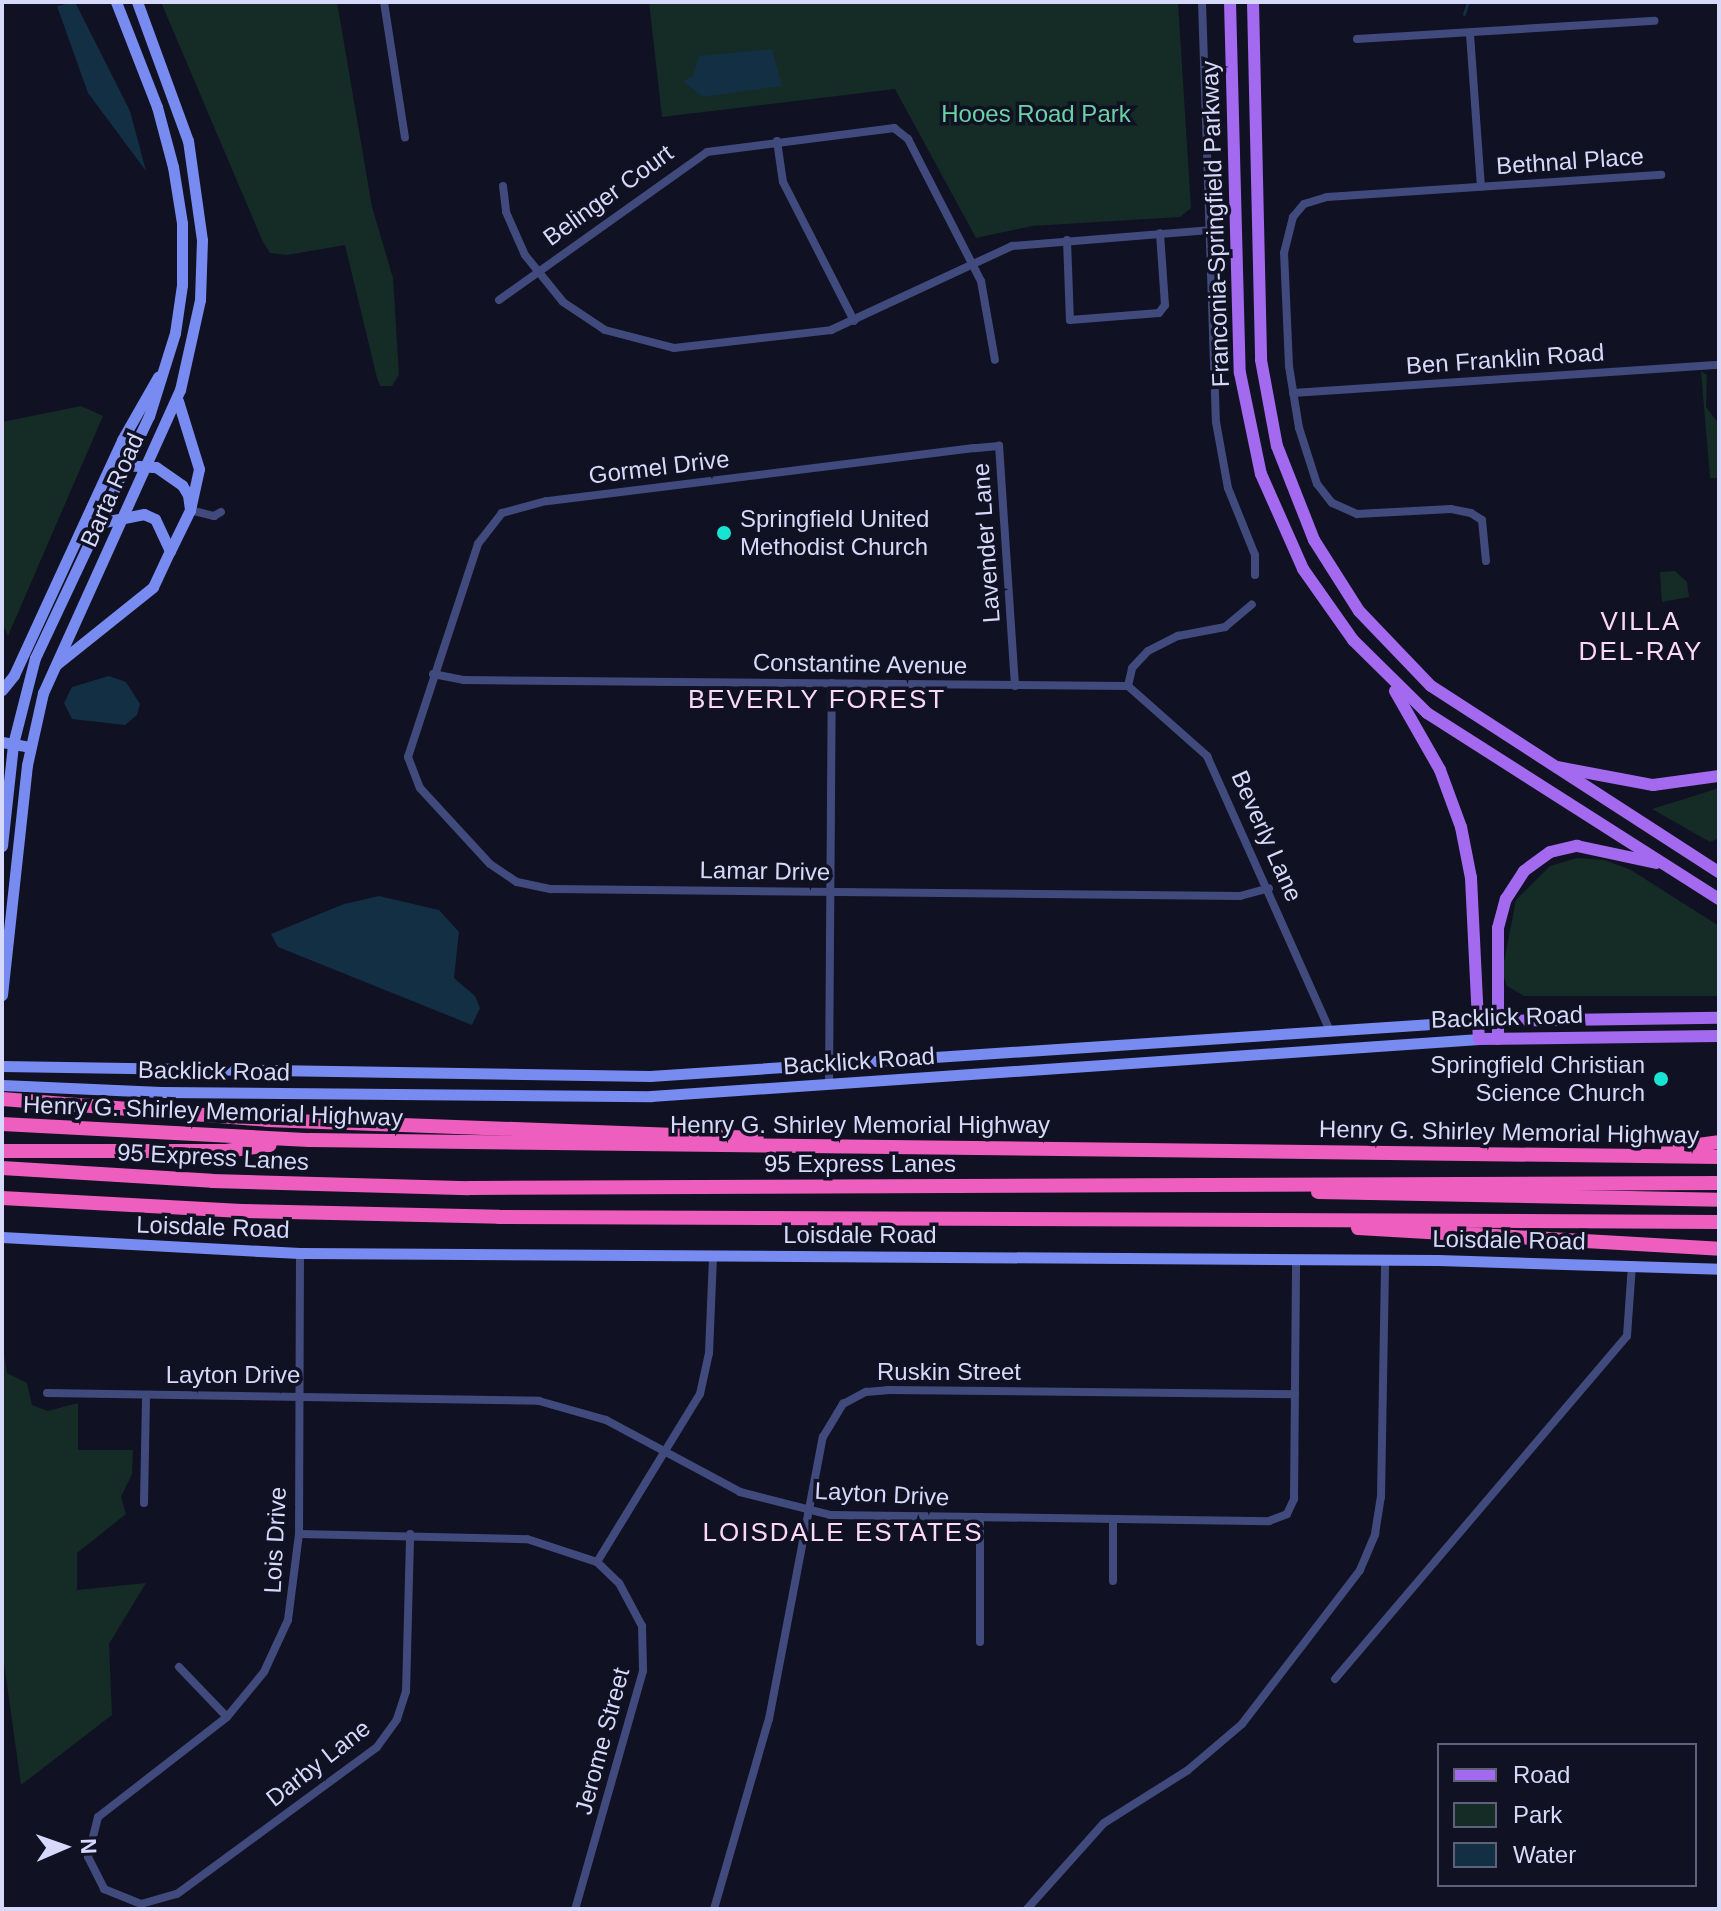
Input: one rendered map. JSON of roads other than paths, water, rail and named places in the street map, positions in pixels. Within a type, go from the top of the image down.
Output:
[{"type":"highway","points":[[3,1095],[267,1120],[715,1134],[833,1146]]},
{"type":"highway","name":"Henry G. Shirley Memorial Highway","points":[[2,1124],[310,1140],[1719,1157]]},
{"type":"highway","points":[[2,1151],[226,1151],[310,1140]]},
{"type":"highway","points":[[1629,1155],[1719,1142]]},
{"type":"highway","name":"95 Express Lanes","points":[[2,1168],[423,1187],[1719,1183]]},
{"type":"highway","points":[[1262,1185],[1339,1194],[1719,1200]]},
{"type":"highway","points":[[2,1198],[324,1214],[1719,1222]]},
{"type":"highway","points":[[1306,1221],[1406,1234],[1719,1249]]},
{"type":"main road","name":"Barta Road","points":[[2,846],[7,743],[31,676],[166,367],[182,285],[182,223],[157,107],[116,2]]},
{"type":"main road","name":"Barta Road","points":[[2,995],[30,747],[53,667],[178,397],[200,300],[197,184],[180,116],[137,2]]},
{"type":"main road","name":"Franconia-Springfield Parkway","points":[[1230,2],[1237,339],[1250,432],[1270,499],[1303,569],[1342,627],[1388,678],[1455,734],[1719,899]]},
{"type":"main road","name":"Franconia-Springfield Parkway","points":[[1253,2],[1261,360],[1272,428],[1293,493],[1339,584],[1392,650],[1457,706],[1719,872]]},
{"type":"main road","points":[[2,690],[32,635],[122,440],[166,367]]},
{"type":"main road","points":[[53,667],[153,587],[190,510],[199,469],[178,413],[178,397]]},
{"type":"main road","points":[[125,465],[148,465],[182,485],[190,510]]},
{"type":"main road","points":[[99,523],[126,514],[155,519],[170,551]]},
{"type":"main road","points":[[31,676],[32,635]]},
{"type":"main road","points":[[1388,678],[1440,770],[1461,827],[1471,886],[1479,1039]]},
{"type":"main road","points":[[7,743],[30,747]]},
{"type":"main road","points":[[6,761],[27,765]]},
{"type":"main road","points":[[1549,766],[1653,785],[1719,776]]},
{"type":"main road","points":[[1498,1039],[1500,917],[1510,892],[1530,865],[1550,852],[1577,846],[1667,866]]},
{"type":"main road","points":[[1700,1018],[1700,1036]]},
{"type":"main road","name":"Backlick Road","points":[[2,1066],[575,1076],[829,1066],[1477,1021],[1719,1018]]},
{"type":"main road","name":"Backlick Road","points":[[3,1095],[592,1097],[829,1085],[1479,1039],[1719,1036]]},
{"type":"main road","name":"Loisdale Road","points":[[2,1237],[300,1253],[1385,1260],[1719,1269]]},
{"type":"street","points":[[384,2],[405,137]]},
{"type":"street","points":[[1202,2],[1218,443],[1228,488],[1255,555],[1255,575]]},
{"type":"street","points":[[1357,39],[1654,21]]},
{"type":"street","name":"Bethnal Place","points":[[1470,34],[1481,187]]},
{"type":"street","name":"Belinger Court","points":[[499,300],[690,160],[723,148],[894,128],[908,139],[972,261]]},
{"type":"street","points":[[777,141],[783,182],[854,321]]},
{"type":"street","name":"Bethnal Place","points":[[1486,561],[1482,520],[1451,509],[1357,514],[1332,503],[1313,475],[1293,393],[1284,253],[1293,217],[1314,199],[1661,175]]},
{"type":"street","points":[[503,186],[512,228],[537,272],[580,315],[625,338],[661,346],[766,340],[831,330],[972,261],[1012,246],[1212,230]]},
{"type":"street","points":[[1067,240],[1070,320],[1159,313],[1165,305],[1160,233]]},
{"type":"street","points":[[972,261],[990,310],[995,360]]},
{"type":"street","name":"Ben Franklin Road","points":[[1293,393],[1719,365]]},
{"type":"street","name":"Gormel Drive","points":[[433,674],[483,533],[512,508],[999,446]]},
{"type":"street","name":"Lavender Lane","points":[[999,446],[1015,686]]},
{"type":"street","points":[[190,510],[214,516],[221,512]]},
{"type":"street","points":[[1128,686],[1132,668],[1148,651],[1178,636],[1225,627],[1252,604]]},
{"type":"street","name":"Constantine Avenue","points":[[433,674],[464,680],[1128,686]]},
{"type":"street","name":"Lamar Drive","points":[[433,674],[410,740],[411,773],[481,855],[508,877],[551,889],[1240,896],[1269,888]]},
{"type":"street","points":[[829,1085],[832,683]]},
{"type":"street","name":"Beverly Lane","points":[[1128,686],[1207,756],[1269,888],[1330,1031]]},
{"type":"street","name":"Lois Drive","points":[[100,1885],[88,1857],[98,1817],[227,1717],[256,1684],[282,1636],[293,1600],[299,1534],[300,1253]]},
{"type":"street","points":[[299,1534],[410,1534],[527,1539],[597,1562],[691,1414],[706,1373],[713,1256]]},
{"type":"street","name":"Layton Drive","points":[[47,1393],[539,1401],[606,1420],[740,1492],[809,1511],[859,1518],[1113,1520],[1283,1517],[1294,1499],[1296,1260]]},
{"type":"street","points":[[1027,1909],[1104,1823],[1188,1770],[1242,1724],[1360,1570],[1375,1534],[1381,1497],[1385,1260]]},
{"type":"street","points":[[1335,1679],[1627,1336],[1632,1265]]},
{"type":"street","name":"Ruskin Street","points":[[714,1909],[769,1719],[828,1424],[843,1404],[866,1392],[1295,1394]]},
{"type":"street","points":[[144,1503],[146,1395]]},
{"type":"street","points":[[980,1519],[980,1642]]},
{"type":"street","points":[[1113,1520],[1113,1581]]},
{"type":"street","name":"Darby Lane","points":[[100,1885],[134,1904],[164,1901],[377,1747],[397,1719],[406,1692],[410,1534]]},
{"type":"street","name":"Jerome Street","points":[[575,1909],[645,1656],[642,1626],[630,1599],[597,1562]]},
{"type":"street","points":[[179,1667],[227,1717]]},
{"type":"water","points":[[75,2],[130,111],[146,171],[88,93],[57,6]]},
{"type":"water","points":[[772,49],[782,86],[702,97],[683,81],[693,76],[699,56]]},
{"type":"water","points":[[109,676],[126,682],[140,704],[137,715],[125,725],[72,719],[64,703],[72,687]]},
{"type":"water","points":[[379,896],[439,910],[459,932],[454,978],[475,996],[480,1008],[472,1025],[278,947],[271,934],[344,904]]},
{"type":"waterway","points":[[1464,14],[1468,2]]},
{"type":"place","name":"Springfield United Methodist Church","points":[[724,533]]},
{"type":"place","name":"Springfield Christian Science Church","points":[[1661,1079]]},
{"type":"district","name":"VILLA DEL-RAY","points":[[1641,637]]},
{"type":"district","name":"BEVERLY FOREST","points":[[817,700]]},
{"type":"district","name":"LOISDALE ESTATES","points":[[843,1533]]},
{"type":"park label","name":"Hooes Road Park","points":[[1036,114]]}]
